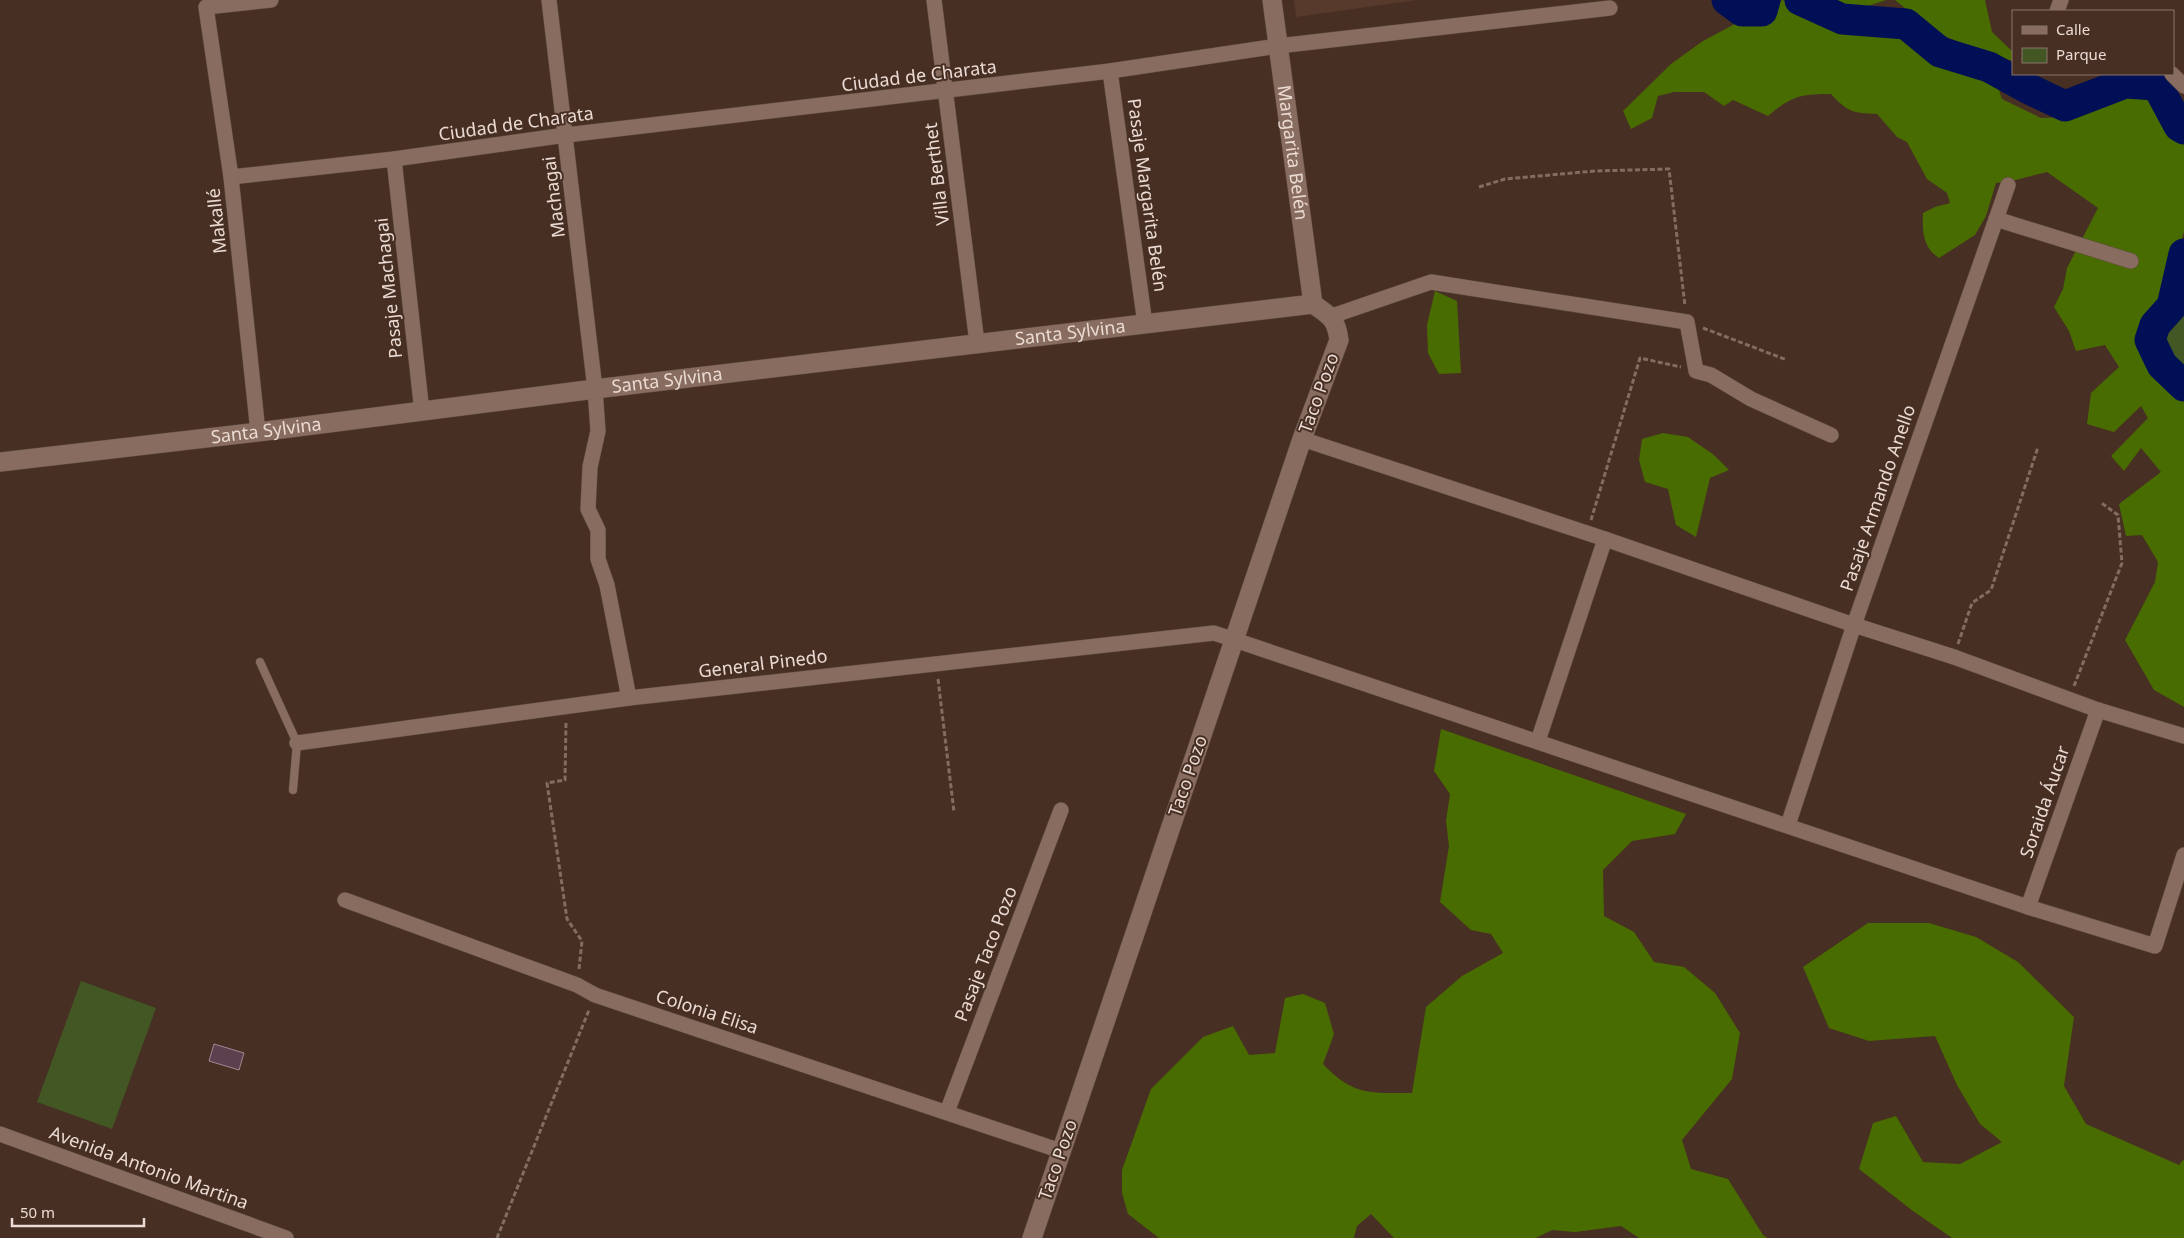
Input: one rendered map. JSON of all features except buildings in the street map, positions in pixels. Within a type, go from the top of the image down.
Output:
[{"type":"street","name":"Makallé","points":[[258,432],[231,176],[206,7],[272,0]]},
{"type":"street","name":"Machagai","points":[[549,0],[595,389],[598,431],[590,467],[588,509],[598,530],[598,559],[606,585],[629,698]]},
{"type":"street","name":"Villa Berthet","points":[[934,0],[976,344]]},
{"type":"street","name":"Margarita Belén","points":[[1272,0],[1313,304]]},
{"type":"street","name":"Ciudad de Charata","points":[[231,176],[394,159],[566,135],[946,92],[1110,72],[1278,46],[1610,8]]},
{"type":"street","name":"Pasaje Margarita Belén","points":[[1110,72],[1146,324]]},
{"type":"street","points":[[2173,75],[2184,86]]},
{"type":"street","name":"Pasaje Machagai","points":[[394,159],[422,412]]},
{"type":"street","name":"Pasaje Armando Anello","points":[[1788,825],[1854,626],[2008,185]]},
{"type":"street","points":[[1996,219],[2131,261]]},
{"type":"street","points":[[1313,304],[1332,316],[1431,282],[1687,322],[1696,371],[1710,375],[1751,399],[1830,435]]},
{"type":"street","name":"Santa Sylvina","points":[[0,462],[1313,304]]},
{"type":"street","name":"Taco Pozo","points":[[1032,1238],[1302,439],[1339,340],[1337,326],[1332,316]]},
{"type":"street","points":[[1302,439],[1605,540],[1854,626],[1954,657],[2068,700],[2184,736]]},
{"type":"street","points":[[1538,740],[1605,540]]},
{"type":"street","name":"General Pinedo","points":[[297,743],[629,698],[1214,633],[1538,740],[2028,907],[2155,946],[2184,855]]},
{"type":"street","name":"Soraida Áucar","points":[[2028,907],[2098,710]]},
{"type":"street","name":"Pasaje Taco Pozo","points":[[947,1112],[1061,810]]},
{"type":"street","name":"Colonia Elisa","points":[[345,900],[577,985],[595,995],[1061,1151]]},
{"type":"street","name":"Avenida Antonio Martina","points":[[0,1134],[286,1238]]},
{"type":"lane","points":[[260,662],[297,743],[294,790]]},
{"type":"path","points":[[1479,187],[1505,178],[1595,171],[1669,170],[1687,322],[1787,360]]},
{"type":"path","points":[[1586,534],[1640,358],[1696,371]]},
{"type":"path","points":[[1954,657],[1972,603],[1991,590],[2038,447]]},
{"type":"path","points":[[2068,700],[2122,563],[2118,515],[2100,502]]},
{"type":"path","points":[[936,663],[954,812]]},
{"type":"path","points":[[566,707],[565,780],[547,783],[567,919],[582,941],[577,985]]},
{"type":"path","points":[[497,1238],[595,995]]},
{"type":"shaded area","points":[[1294,0],[1417,0],[1296,17]]},
{"type":"green space","points":[[1782,0],[1793,3],[1828,29],[1899,31],[1921,47],[1940,57],[2007,83],[1999,90],[2002,99],[2041,118],[2069,117],[2131,88],[2150,95],[2169,126],[2184,137],[2184,231],[2170,286],[2168,307],[2153,320],[2144,346],[2157,364],[2165,380],[2184,396],[2184,707],[2154,690],[2125,640],[2155,582],[2158,562],[2142,535],[2126,536],[2119,504],[2161,472],[2141,448],[2124,471],[2111,456],[2148,418],[2141,406],[2114,432],[2087,424],[2091,393],[2119,367],[2105,345],[2076,351],[2069,331],[2054,307],[2063,289],[2067,268],[2098,208],[2047,172],[1996,183],[1986,216],[1975,235],[1939,258],[1927,244],[1923,226],[1923,213],[1950,203],[1947,193],[1927,179],[1907,142],[1897,137],[1877,114],[1856,112],[1846,108],[1831,94],[1804,96],[1790,100],[1768,116],[1733,100],[1724,106],[1704,92],[1674,92],[1658,96],[1652,118],[1631,129],[1623,111],[1671,64],[1703,41],[1746,18],[1768,15]]},
{"type":"green space","points":[[1836,0],[1886,0],[1850,12]]},
{"type":"green space","points":[[1895,0],[1985,0],[1992,32],[2012,51],[2012,61],[1978,50],[1935,32]]},
{"type":"green space","points":[[1435,291],[1457,301],[1461,373],[1439,374],[1428,353],[1427,325]]},
{"type":"green space","points":[[2184,295],[2184,376],[2155,338],[2176,310]]},
{"type":"green space","points":[[1663,433],[1688,437],[1714,455],[1729,470],[1710,478],[1696,537],[1676,525],[1668,489],[1645,482],[1639,460],[1642,439]]},
{"type":"green space","points":[[1441,729],[1686,814],[1675,834],[1632,841],[1603,870],[1604,916],[1634,932],[1654,962],[1684,967],[1715,993],[1740,1033],[1732,1079],[1682,1140],[1691,1169],[1728,1179],[1763,1235],[1767,1238],[1639,1238],[1621,1226],[1575,1232],[1552,1230],[1536,1238],[1394,1238],[1371,1214],[1357,1226],[1354,1238],[1159,1238],[1128,1214],[1122,1193],[1122,1170],[1151,1089],[1203,1037],[1233,1026],[1249,1055],[1275,1053],[1285,998],[1303,994],[1325,1003],[1334,1034],[1323,1064],[1334,1074],[1344,1082],[1363,1090],[1385,1093],[1412,1093],[1426,1007],[1462,976],[1503,953],[1491,934],[1471,930],[1440,902],[1449,846],[1446,821],[1450,794],[1434,771]]},
{"type":"green space","points":[[1868,923],[1929,923],[1976,937],[2018,962],[2074,1017],[2064,1086],[2086,1124],[2179,1165],[2184,1159],[2184,1238],[1952,1238],[1913,1211],[1859,1169],[1873,1123],[1896,1116],[1923,1162],[1960,1164],[2002,1142],[1980,1124],[1957,1085],[1935,1036],[1869,1041],[1829,1028],[1803,967]]},
{"type":"green space","points":[[81,981],[156,1008],[112,1129],[37,1102]]},
{"type":"waterway","points":[[1727,0],[1742,11],[1762,11],[1765,0]]},
{"type":"waterway","points":[[1800,0],[1842,19],[1906,24],[1940,52],[1989,67],[2065,106],[2125,83],[2157,85],[2179,126],[2184,129]]},
{"type":"waterway","points":[[2184,254],[2172,306],[2155,325],[2150,340],[2162,365],[2184,386]]},
{"type":"waterway","points":[[2173,376],[2184,369]]}]
